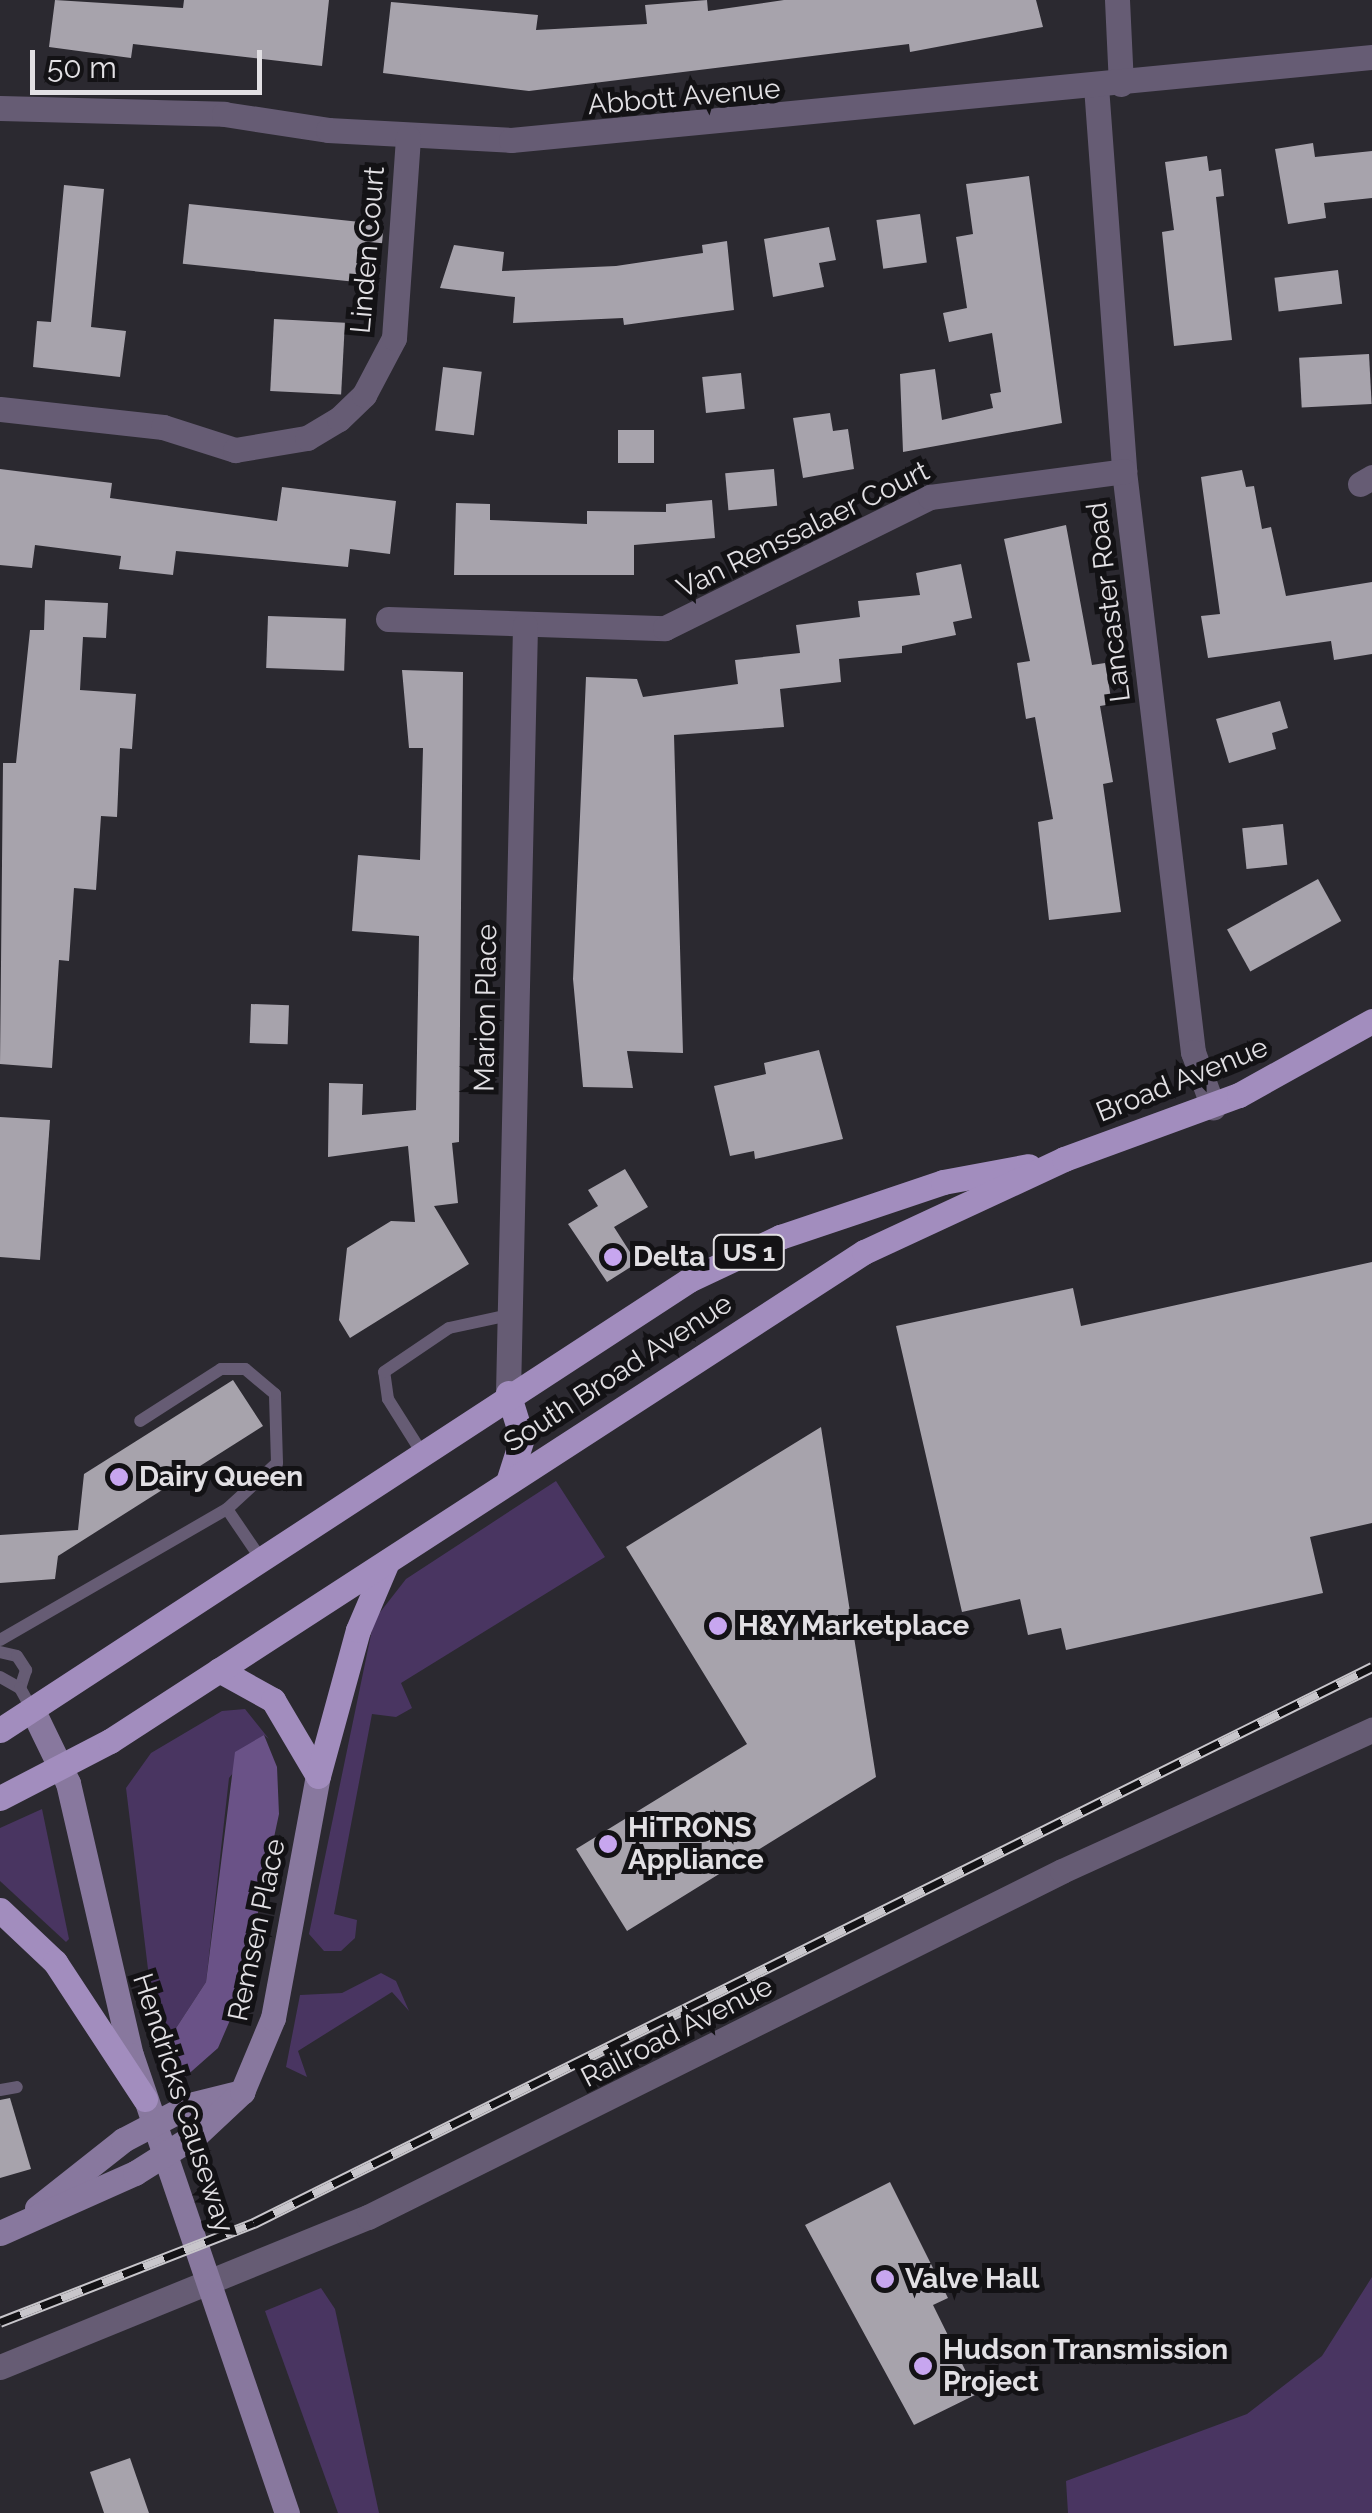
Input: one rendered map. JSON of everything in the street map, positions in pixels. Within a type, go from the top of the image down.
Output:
[{"type":"main road","name":"Broad Avenue","points":[[1064,1160],[1213,1106],[1372,1021]]},
{"type":"main road","name":"South Broad Avenue","points":[[0,1730],[508,1393],[688,1280],[780,1237],[944,1182],[1064,1160]]},
{"type":"main road","name":"South Broad Avenue","points":[[0,1798],[64,1769],[849,1260],[1064,1160]]},
{"type":"main road","points":[[508,1393],[522,1438],[508,1482]]},
{"type":"main road","points":[[318,1776],[358,1630],[387,1562]]},
{"type":"main road","points":[[219,1670],[272,1700],[318,1776]]},
{"type":"main road","name":"Hendricks Causeway","points":[[33,1710],[64,1769],[145,2100],[287,2513]]},
{"type":"main road","name":"Remsen Place","points":[[5,2231],[135,2173],[197,2134],[242,2092],[273,2018],[318,1776]]},
{"type":"main road","points":[[0,1910],[54,1962],[145,2100]]},
{"type":"street","name":"Lancaster Road","points":[[1118,0],[1109,85],[1124,471],[1193,1052],[1213,1106]]},
{"type":"street","name":"Abbott Avenue","points":[[0,108],[224,114],[408,137],[615,136],[1372,57]]},
{"type":"street","name":"Linden Court","points":[[0,409],[163,427],[235,450],[306,438],[339,419],[364,395],[394,338],[408,137]]},
{"type":"street","name":"Van Renssalaer Court","points":[[388,618],[665,628],[930,498],[1124,471]]},
{"type":"street","name":"Marion Place","points":[[508,1393],[525,625]]},
{"type":"street","name":"Railroad Avenue","points":[[0,2368],[218,2283],[456,2176],[1062,1870],[1372,1730]]},
{"type":"lane","points":[[422,1453],[388,1398],[384,1372],[449,1328],[510,1315]]},
{"type":"lane","points":[[0,1640],[227,1508],[277,1463],[275,1394],[264,1377],[221,1370],[140,1421]]},
{"type":"lane","points":[[227,1508],[261,1558]]},
{"type":"lane","points":[[0,1652],[17,1656],[26,1670],[20,1688]]},
{"type":"lane","points":[[0,1676],[20,1688],[33,1710]]},
{"type":"lane","points":[[0,2090],[18,2087]]},
{"type":"shaded area","points":[[556,1481],[605,1557],[401,1683],[412,1708],[396,1717],[372,1714],[334,1914],[357,1920],[355,1938],[341,1951],[324,1951],[309,1934],[374,1620],[406,1579]]},
{"type":"shaded area","points":[[245,1709],[269,1739],[264,1735],[229,1778],[206,1982],[165,2045],[151,1994],[126,1788],[151,1753],[222,1711]]},
{"type":"shaded area","points":[[264,1735],[277,1767],[279,1814],[240,1997],[218,2048],[184,2078],[165,2045],[206,1982],[235,1752]]},
{"type":"shaded area","points":[[42,1809],[69,1939],[66,1942],[0,1881],[0,1828]]},
{"type":"shaded area","points":[[381,1973],[396,1981],[409,2011],[392,1992],[298,2051],[307,2077],[286,2067],[300,1995],[342,1993]]},
{"type":"shaded area","points":[[1372,2277],[1372,2513],[1068,2513],[1066,2481],[1247,2414],[1322,2356]]},
{"type":"shaded area","points":[[321,2288],[335,2309],[379,2513],[338,2513],[265,2311]]},
{"type":"building","points":[[55,0],[183,8],[184,0],[329,0],[322,66],[133,44],[131,58],[49,47]]},
{"type":"building","points":[[707,0],[708,11],[784,0],[1036,0],[1043,27],[910,52],[909,44],[529,91],[383,73],[391,2],[538,15],[536,30],[647,24],[645,5]]},
{"type":"building","points":[[1313,143],[1315,157],[1372,151],[1372,198],[1324,203],[1326,218],[1288,224],[1275,149]]},
{"type":"building","points":[[1207,156],[1209,171],[1221,169],[1224,196],[1216,197],[1232,340],[1174,346],[1162,232],[1174,230],[1165,162]]},
{"type":"building","points":[[1029,176],[1062,423],[903,452],[900,374],[935,369],[942,420],[993,408],[990,394],[1001,392],[992,333],[949,342],[943,313],[967,308],[956,237],[973,234],[966,184]]},
{"type":"building","points":[[64,185],[104,189],[91,327],[126,331],[120,377],[33,367],[37,321],[51,322]]},
{"type":"building","points":[[189,204],[384,224],[378,284],[183,264]]},
{"type":"building","points":[[920,214],[927,263],[883,269],[876,220]]},
{"type":"building","points":[[829,227],[836,260],[819,263],[824,287],[773,297],[764,239]]},
{"type":"building","points":[[727,241],[734,310],[624,325],[623,318],[513,323],[515,297],[440,288],[454,245],[504,252],[502,271],[616,266],[703,253],[702,245]]},
{"type":"building","points":[[1338,270],[1342,304],[1279,312],[1274,278]]},
{"type":"building","points":[[274,319],[345,323],[341,395],[270,391]]},
{"type":"building","points":[[1369,354],[1372,404],[1302,408],[1299,358]]},
{"type":"building","points":[[443,367],[482,372],[474,435],[435,431]]},
{"type":"building","points":[[741,373],[745,409],[706,413],[702,377]]},
{"type":"building","points":[[830,413],[833,431],[848,429],[854,469],[803,478],[793,418]]},
{"type":"building","points":[[618,430],[654,430],[654,463],[618,463]]},
{"type":"building","points":[[0,469],[112,483],[110,498],[277,521],[282,487],[396,501],[390,554],[350,549],[348,567],[176,551],[173,575],[119,569],[121,556],[35,545],[32,568],[0,565]]},
{"type":"building","points":[[774,469],[777,506],[728,510],[725,473]]},
{"type":"building","points":[[1242,470],[1246,487],[1254,486],[1262,529],[1271,527],[1286,596],[1372,582],[1372,654],[1334,660],[1331,641],[1208,658],[1201,616],[1220,614],[1201,477]]},
{"type":"building","points":[[712,500],[715,538],[634,545],[634,575],[454,575],[456,503],[490,504],[490,520],[587,524],[587,511],[666,512],[666,504]]},
{"type":"building","points":[[1066,525],[1092,665],[1105,663],[1112,704],[1100,706],[1113,782],[1103,784],[1121,912],[1049,920],[1038,822],[1053,819],[1035,717],[1026,719],[1017,663],[1030,661],[1004,539]]},
{"type":"building","points":[[961,564],[972,618],[953,622],[956,635],[902,646],[902,653],[839,659],[841,682],[780,689],[784,727],[674,735],[683,1053],[627,1051],[633,1088],[583,1087],[573,979],[586,677],[637,679],[643,697],[738,684],[735,660],[800,653],[796,625],[860,617],[858,601],[920,595],[916,573]]},
{"type":"building","points":[[45,600],[108,603],[106,638],[83,637],[80,690],[136,694],[132,749],[120,748],[117,817],[101,816],[96,890],[74,888],[69,961],[59,960],[52,1068],[0,1064],[3,763],[16,763],[30,630],[44,630]]},
{"type":"building","points":[[268,616],[346,619],[344,671],[266,668]]},
{"type":"building","points":[[402,670],[463,672],[459,1142],[452,1143],[458,1203],[434,1206],[469,1264],[350,1338],[339,1320],[347,1248],[391,1221],[415,1222],[408,1146],[328,1157],[329,1083],[363,1084],[362,1115],[416,1110],[419,936],[352,931],[358,855],[420,860],[423,748],[409,748]]},
{"type":"building","points":[[1280,701],[1288,728],[1272,733],[1276,749],[1229,763],[1216,719]]},
{"type":"building","points":[[1283,824],[1287,865],[1247,869],[1242,828]]},
{"type":"building","points":[[1318,879],[1341,921],[1250,971],[1227,929]]},
{"type":"building","points":[[251,1004],[289,1005],[288,1044],[250,1043]]},
{"type":"building","points":[[819,1050],[843,1139],[755,1159],[754,1151],[730,1156],[714,1086],[766,1074],[764,1063]]},
{"type":"building","points":[[0,1117],[50,1120],[40,1260],[0,1257]]},
{"type":"building","points":[[625,1169],[648,1207],[614,1227],[637,1263],[607,1282],[568,1224],[598,1206],[588,1190]]},
{"type":"building","points":[[1372,1262],[1372,1523],[1310,1537],[1323,1593],[1066,1650],[1061,1628],[1028,1635],[1020,1599],[962,1612],[896,1326],[1073,1288],[1081,1326]]},
{"type":"building","points":[[233,1380],[263,1426],[58,1556],[55,1579],[0,1583],[0,1535],[78,1530],[84,1474]]},
{"type":"building","points":[[821,1427],[876,1777],[627,1931],[576,1849],[747,1744],[626,1547]]},
{"type":"building","points":[[10,2098],[31,2169],[0,2178],[0,2100]]},
{"type":"building","name":"Valve Hall","points":[[890,2182],[948,2298],[933,2305],[977,2394],[914,2425],[805,2225]]},
{"type":"building","points":[[130,2458],[149,2513],[104,2513],[90,2472]]},
{"type":"railway","points":[[0,2322],[254,2223],[1372,1667]]},
{"type":"place","name":"Delta","points":[[613,1257]]},
{"type":"place","name":"Dairy Queen","points":[[119,1477]]},
{"type":"place","name":"H&Y Marketplace","points":[[718,1626]]},
{"type":"place","name":"HiTRONS Appliance","points":[[608,1844]]},
{"type":"place","name":"Valve Hall","points":[[885,2279]]},
{"type":"place","name":"Hudson Transmission Project","points":[[923,2366]]}]
